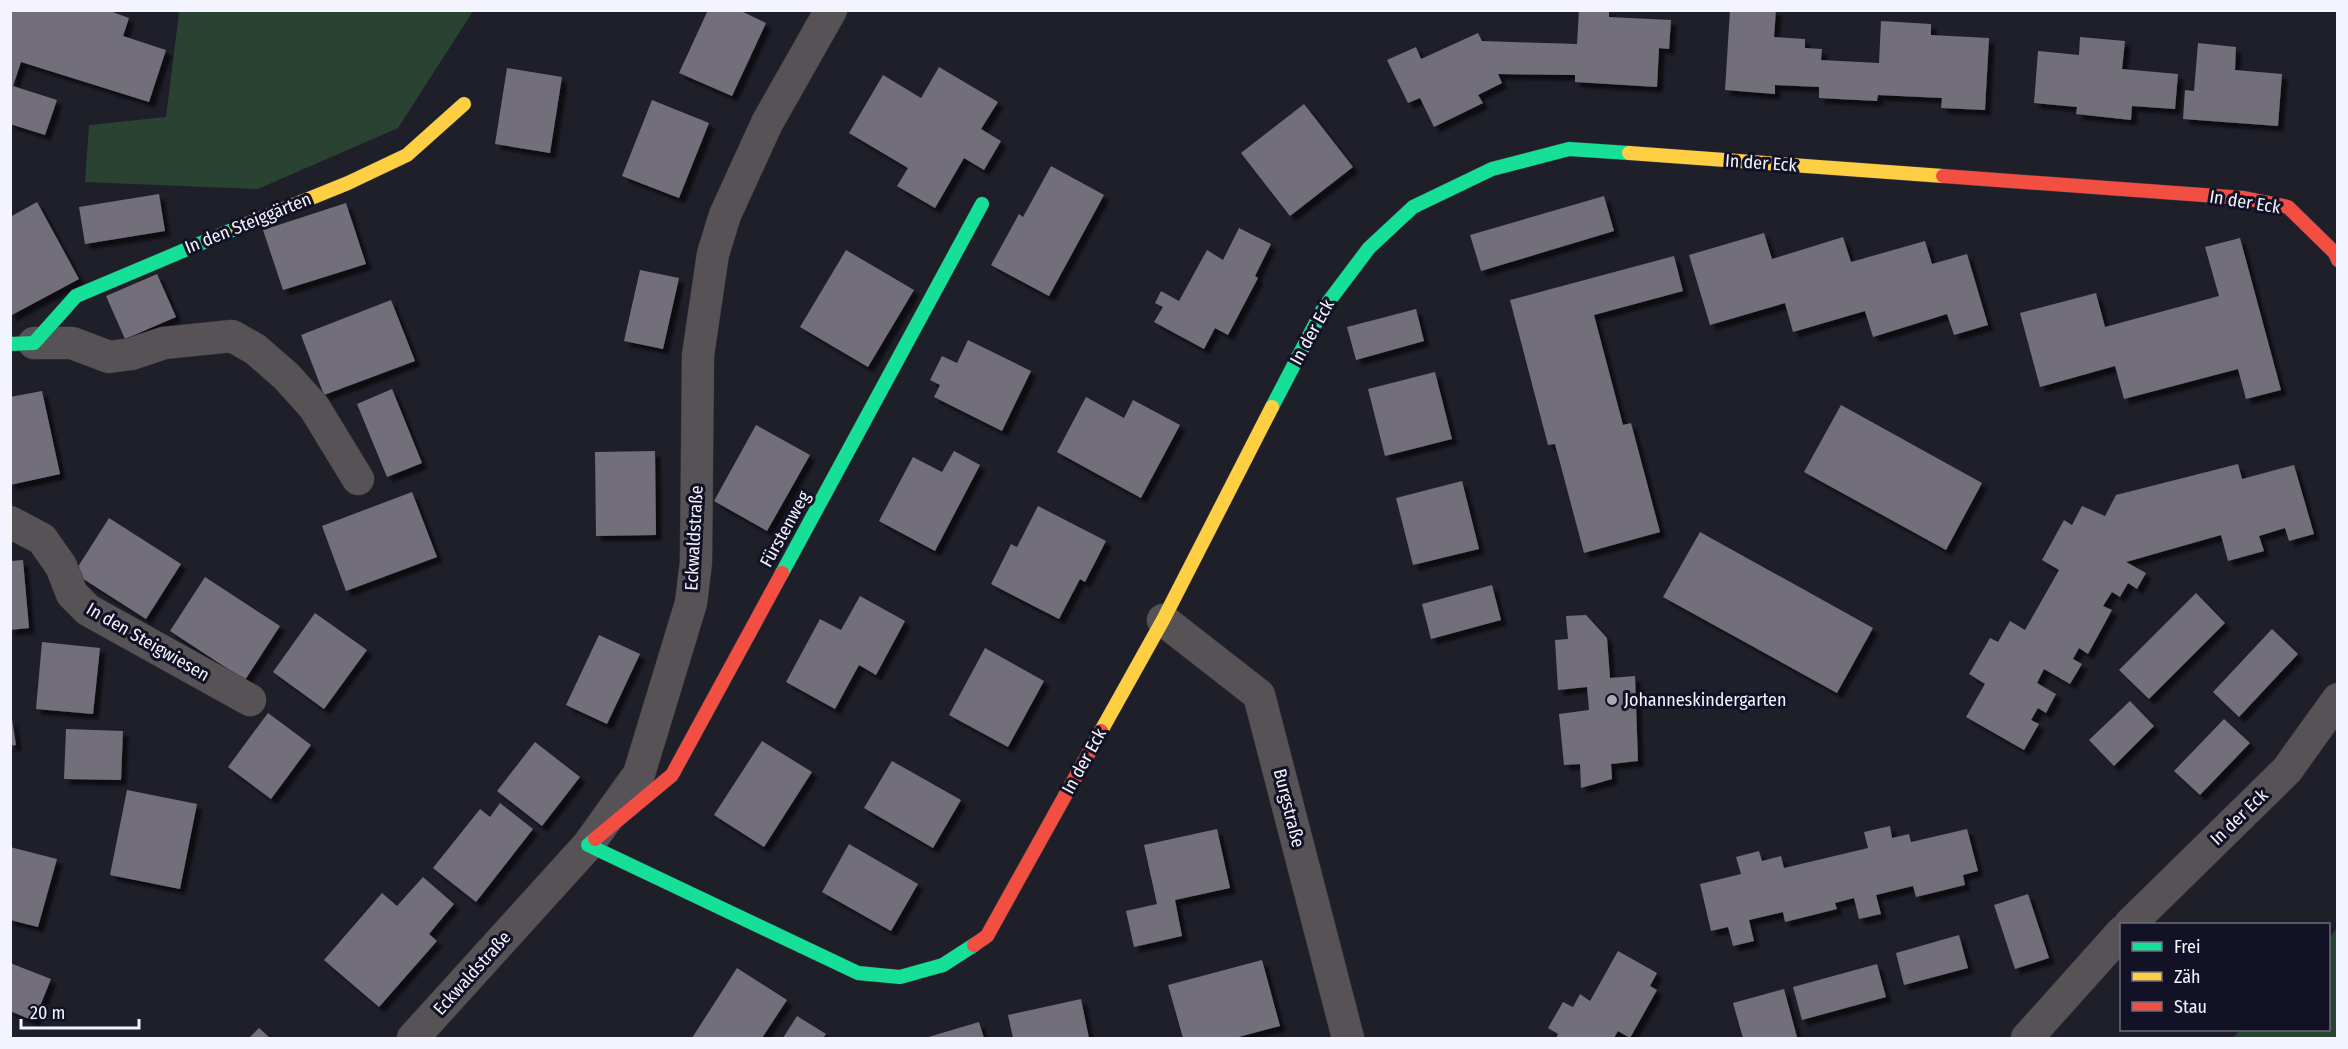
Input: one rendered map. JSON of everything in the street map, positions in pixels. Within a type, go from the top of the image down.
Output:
[{"type":"street","name":"Eckwaldstraße","points":[[413,1038],[588,845],[639,774],[691,603],[696,562],[699,355],[713,254],[725,215],[767,123],[831,10]]},
{"type":"street","name":"In den Steiggärten","points":[[22,344],[76,296],[145,265],[348,183],[407,155],[464,104]]},
{"type":"street","name":"In der Eck","points":[[588,845],[858,973],[900,977],[943,965],[987,936],[1163,620],[1323,309],[1369,248],[1413,207],[1492,169],[1569,149],[2244,198],[2288,207],[2335,254],[2337,260]]},
{"type":"street","name":"Fürstenweg","points":[[588,845],[672,775],[982,204]]},
{"type":"street","name":"In den Steiggärten","points":[[22,344],[72,343],[109,357],[164,343],[232,336],[255,349],[314,407],[358,479]]},
{"type":"street","name":"In den Steigwiesen","points":[[10,522],[42,539],[61,566],[72,594],[88,610],[250,700]]},
{"type":"street","name":"Burgstraße","points":[[1163,620],[1259,695],[1348,1038]]},
{"type":"street","name":"In der Eck","points":[[2131,923],[2287,770],[2337,699]]},
{"type":"street","points":[[2027,1038],[2120,933]]},
{"type":"green space","points":[[173,11],[473,11],[398,128],[258,189],[85,182],[89,125],[166,117],[179,13]]},
{"type":"green space","points":[[2337,928],[2337,1038],[2232,1038],[2240,1031],[2330,1031],[2330,937]]},
{"type":"building","points":[[10,10],[107,10],[129,18],[123,36],[166,50],[149,102],[21,62],[13,86],[57,100],[45,135],[10,124]]},
{"type":"building","points":[[708,10],[739,10],[766,23],[732,96],[679,73]]},
{"type":"building","points":[[1579,10],[1609,10],[1609,17],[1671,20],[1669,49],[1659,48],[1657,87],[1575,82],[1575,75],[1498,74],[1502,83],[1478,95],[1483,103],[1434,127],[1420,98],[1408,103],[1387,60],[1416,47],[1421,59],[1478,33],[1482,41],[1577,44]]},
{"type":"building","points":[[1730,10],[1776,10],[1774,37],[1805,39],[1805,48],[1822,49],[1821,60],[1879,63],[1881,21],[1931,24],[1931,35],[1989,38],[1985,110],[1941,108],[1942,98],[1878,95],[1877,101],[1819,98],[1819,87],[1775,85],[1775,94],[1725,90]]},
{"type":"building","points":[[2080,37],[2125,41],[2122,69],[2178,74],[2175,109],[2132,106],[2131,120],[2076,114],[2077,107],[2034,103],[2038,51],[2079,55]]},
{"type":"building","points":[[2198,43],[2236,47],[2235,70],[2282,74],[2278,126],[2183,119],[2185,90],[2194,91]]},
{"type":"building","points":[[939,67],[998,102],[981,129],[1001,141],[984,170],[964,158],[935,208],[897,186],[908,168],[849,133],[883,75],[921,98]]},
{"type":"building","points":[[507,68],[562,77],[550,153],[495,144]]},
{"type":"building","points":[[652,100],[709,123],[679,198],[622,176]]},
{"type":"building","points":[[1304,104],[1353,167],[1290,216],[1241,153]]},
{"type":"building","points":[[1051,166],[1104,195],[1049,296],[991,265],[1019,214],[1023,217]]},
{"type":"building","points":[[159,194],[165,231],[85,244],[79,207]]},
{"type":"building","points":[[1604,196],[1614,231],[1481,271],[1470,235]]},
{"type":"building","points":[[37,202],[79,279],[10,316],[10,217]]},
{"type":"building","points":[[346,203],[366,264],[283,290],[263,230]]},
{"type":"building","points":[[1239,228],[1271,244],[1255,276],[1258,278],[1228,335],[1215,328],[1204,349],[1154,322],[1163,307],[1155,303],[1161,291],[1179,301],[1207,250],[1223,260]]},
{"type":"building","points":[[1764,233],[1772,259],[1843,237],[1851,262],[1925,241],[1932,264],[1967,254],[1988,325],[1954,335],[1947,314],[1873,337],[1865,311],[1793,332],[1785,303],[1710,325],[1689,255]]},
{"type":"building","points":[[2240,238],[2281,390],[2246,399],[2238,369],[2124,399],[2115,366],[2040,387],[2020,313],[2096,293],[2105,327],[2219,296],[2205,247]]},
{"type":"building","points":[[846,250],[914,290],[868,367],[800,327]]},
{"type":"building","points":[[1674,256],[1683,291],[1594,315],[1623,425],[1631,423],[1660,532],[1584,553],[1555,444],[1548,445],[1510,300]]},
{"type":"building","points":[[640,270],[679,278],[663,349],[624,341]]},
{"type":"building","points":[[157,274],[176,317],[125,339],[106,296]]},
{"type":"building","points":[[391,300],[415,361],[324,395],[301,335]]},
{"type":"building","points":[[1416,309],[1424,341],[1356,360],[1347,327]]},
{"type":"building","points":[[968,340],[1031,371],[1002,431],[934,397],[940,385],[930,380],[942,356],[957,363]]},
{"type":"building","points":[[1435,372],[1452,439],[1385,456],[1368,389]]},
{"type":"building","points":[[392,389],[422,463],[387,477],[357,404]]},
{"type":"building","points":[[42,391],[60,474],[10,485],[10,397]]},
{"type":"building","points":[[1086,397],[1124,418],[1133,400],[1180,425],[1141,498],[1057,452]]},
{"type":"building","points":[[1841,405],[1982,483],[1946,550],[1804,472]]},
{"type":"building","points":[[756,425],[810,455],[767,531],[714,501]]},
{"type":"building","points":[[655,451],[656,535],[596,536],[595,452]]},
{"type":"building","points":[[954,451],[980,465],[935,551],[879,521],[913,457],[942,472]]},
{"type":"building","points":[[2238,464],[2242,479],[2294,465],[2314,534],[2289,541],[2285,528],[2259,536],[2264,551],[2228,561],[2221,535],[2126,562],[2146,573],[2137,589],[2128,583],[2120,597],[2112,592],[2103,606],[2112,610],[2088,654],[2079,648],[2073,659],[2082,664],[2070,684],[2044,669],[2037,683],[2056,694],[2046,713],[2038,708],[2031,720],[2039,724],[2024,750],[1966,717],[1985,684],[1969,674],[1990,638],[1998,642],[2010,621],[2025,630],[2059,570],[2042,560],[2064,520],[2072,525],[2082,506],[2105,516],[2116,495]]},
{"type":"building","points":[[1462,481],[1479,549],[1413,565],[1396,498]]},
{"type":"building","points":[[412,492],[437,557],[346,591],[322,526]]},
{"type":"building","points":[[1038,506],[1106,541],[1085,582],[1080,579],[1059,619],[991,584],[1011,544],[1017,547]]},
{"type":"building","points":[[109,518],[181,564],[146,619],[74,573]]},
{"type":"building","points":[[1700,532],[1873,628],[1837,693],[1663,597]]},
{"type":"building","points":[[23,560],[29,628],[10,630],[10,561]]},
{"type":"building","points":[[205,577],[280,626],[245,680],[170,631]]},
{"type":"building","points":[[1492,585],[1501,620],[1431,639],[1422,604]]},
{"type":"building","points":[[2196,593],[2225,623],[2149,699],[2119,670]]},
{"type":"building","points":[[860,596],[905,621],[876,675],[859,665],[835,709],[786,682],[820,619],[841,630]]},
{"type":"building","points":[[315,613],[367,650],[324,709],[273,672]]},
{"type":"building","name":"Johanneskindergarten","points":[[1586,615],[1607,638],[1610,678],[1635,676],[1638,761],[1611,764],[1612,779],[1581,788],[1580,764],[1564,765],[1559,714],[1589,710],[1587,687],[1558,690],[1555,640],[1568,639],[1566,616]]},
{"type":"building","points":[[2272,629],[2298,654],[2239,717],[2213,692]]},
{"type":"building","points":[[599,635],[640,654],[607,724],[566,705]]},
{"type":"building","points":[[42,642],[100,648],[93,714],[36,709]]},
{"type":"building","points":[[985,648],[1044,681],[1008,747],[949,715]]},
{"type":"building","points":[[2130,701],[2154,726],[2114,766],[2089,740]]},
{"type":"building","points":[[268,713],[311,745],[271,799],[228,767]]},
{"type":"building","points":[[12,719],[16,745],[10,746],[10,720]]},
{"type":"building","points":[[2224,719],[2250,743],[2200,795],[2174,771]]},
{"type":"building","points":[[66,729],[123,731],[121,780],[64,779]]},
{"type":"building","points":[[762,741],[812,772],[764,847],[714,815]]},
{"type":"building","points":[[535,742],[580,777],[542,826],[497,791]]},
{"type":"building","points":[[892,761],[961,800],[933,848],[864,808]]},
{"type":"building","points":[[127,790],[197,804],[180,889],[110,875]]},
{"type":"building","points":[[500,803],[533,829],[476,902],[433,868],[480,809],[490,817]]},
{"type":"building","points":[[1890,826],[1892,838],[1909,834],[1911,842],[1967,829],[1978,871],[1963,875],[1965,885],[1916,897],[1913,886],[1876,895],[1881,914],[1859,919],[1854,898],[1835,903],[1837,909],[1785,922],[1783,912],[1749,920],[1754,941],[1733,946],[1728,927],[1711,931],[1700,884],[1741,874],[1736,857],[1759,851],[1762,861],[1781,856],[1784,868],[1868,848],[1864,832]]},
{"type":"building","points":[[1217,829],[1230,888],[1175,900],[1182,936],[1134,947],[1126,911],[1157,904],[1144,845]]},
{"type":"building","points":[[849,844],[918,884],[891,931],[822,892]]},
{"type":"building","points":[[10,847],[57,859],[38,927],[10,920]]},
{"type":"building","points":[[423,877],[454,904],[429,934],[437,941],[379,1007],[324,960],[382,893],[397,906]]},
{"type":"building","points":[[2028,894],[2049,958],[2015,969],[1994,905]]},
{"type":"building","points":[[1959,935],[1968,968],[1904,985],[1896,953]]},
{"type":"building","points":[[1618,951],[1657,973],[1650,986],[1657,990],[1630,1038],[1618,1031],[1614,1038],[1556,1038],[1558,1034],[1548,1028],[1563,1002],[1573,1007],[1580,994],[1590,1001]]},
{"type":"building","points":[[1262,960],[1280,1026],[1235,1038],[1183,1038],[1168,985]]},
{"type":"building","points":[[10,963],[51,979],[34,1021],[10,1011]]},
{"type":"building","points":[[1877,964],[1886,997],[1802,1020],[1793,987]]},
{"type":"building","points":[[737,968],[787,1000],[762,1038],[692,1038]]},
{"type":"building","points":[[1784,989],[1797,1037],[1743,1038],[1733,1003]]},
{"type":"building","points":[[1081,999],[1089,1038],[1013,1038],[1008,1015]]},
{"type":"building","points":[[797,1016],[826,1034],[823,1038],[783,1038]]},
{"type":"building","points":[[979,1022],[984,1038],[925,1038]]},
{"type":"building","points":[[259,1028],[270,1038],[249,1038]]},
{"type":"traffic: fast","points":[[1272,407],[1323,309],[1369,248],[1413,207],[1492,169],[1569,149],[1629,153]]},
{"type":"traffic: fast","points":[[782,573],[982,204]]},
{"type":"traffic: fast","points":[[10,344],[34,343],[76,296],[237,228]]},
{"type":"traffic: fast","points":[[595,839],[588,845],[858,973],[900,977],[943,965],[974,945]]},
{"type":"traffic: slow","points":[[237,228],[348,183],[407,155],[464,104]]},
{"type":"traffic: slow","points":[[1629,153],[1943,176]]},
{"type":"traffic: slow","points":[[1101,731],[1163,620],[1272,407]]},
{"type":"traffic: jam","points":[[1943,176],[2244,198],[2288,207],[2335,253],[2338,260]]},
{"type":"traffic: jam","points":[[595,839],[672,775],[782,573]]},
{"type":"traffic: jam","points":[[974,945],[987,936],[1101,731]]},
{"type":"place","name":"Johanneskindergarten","points":[[1612,700]]}]
